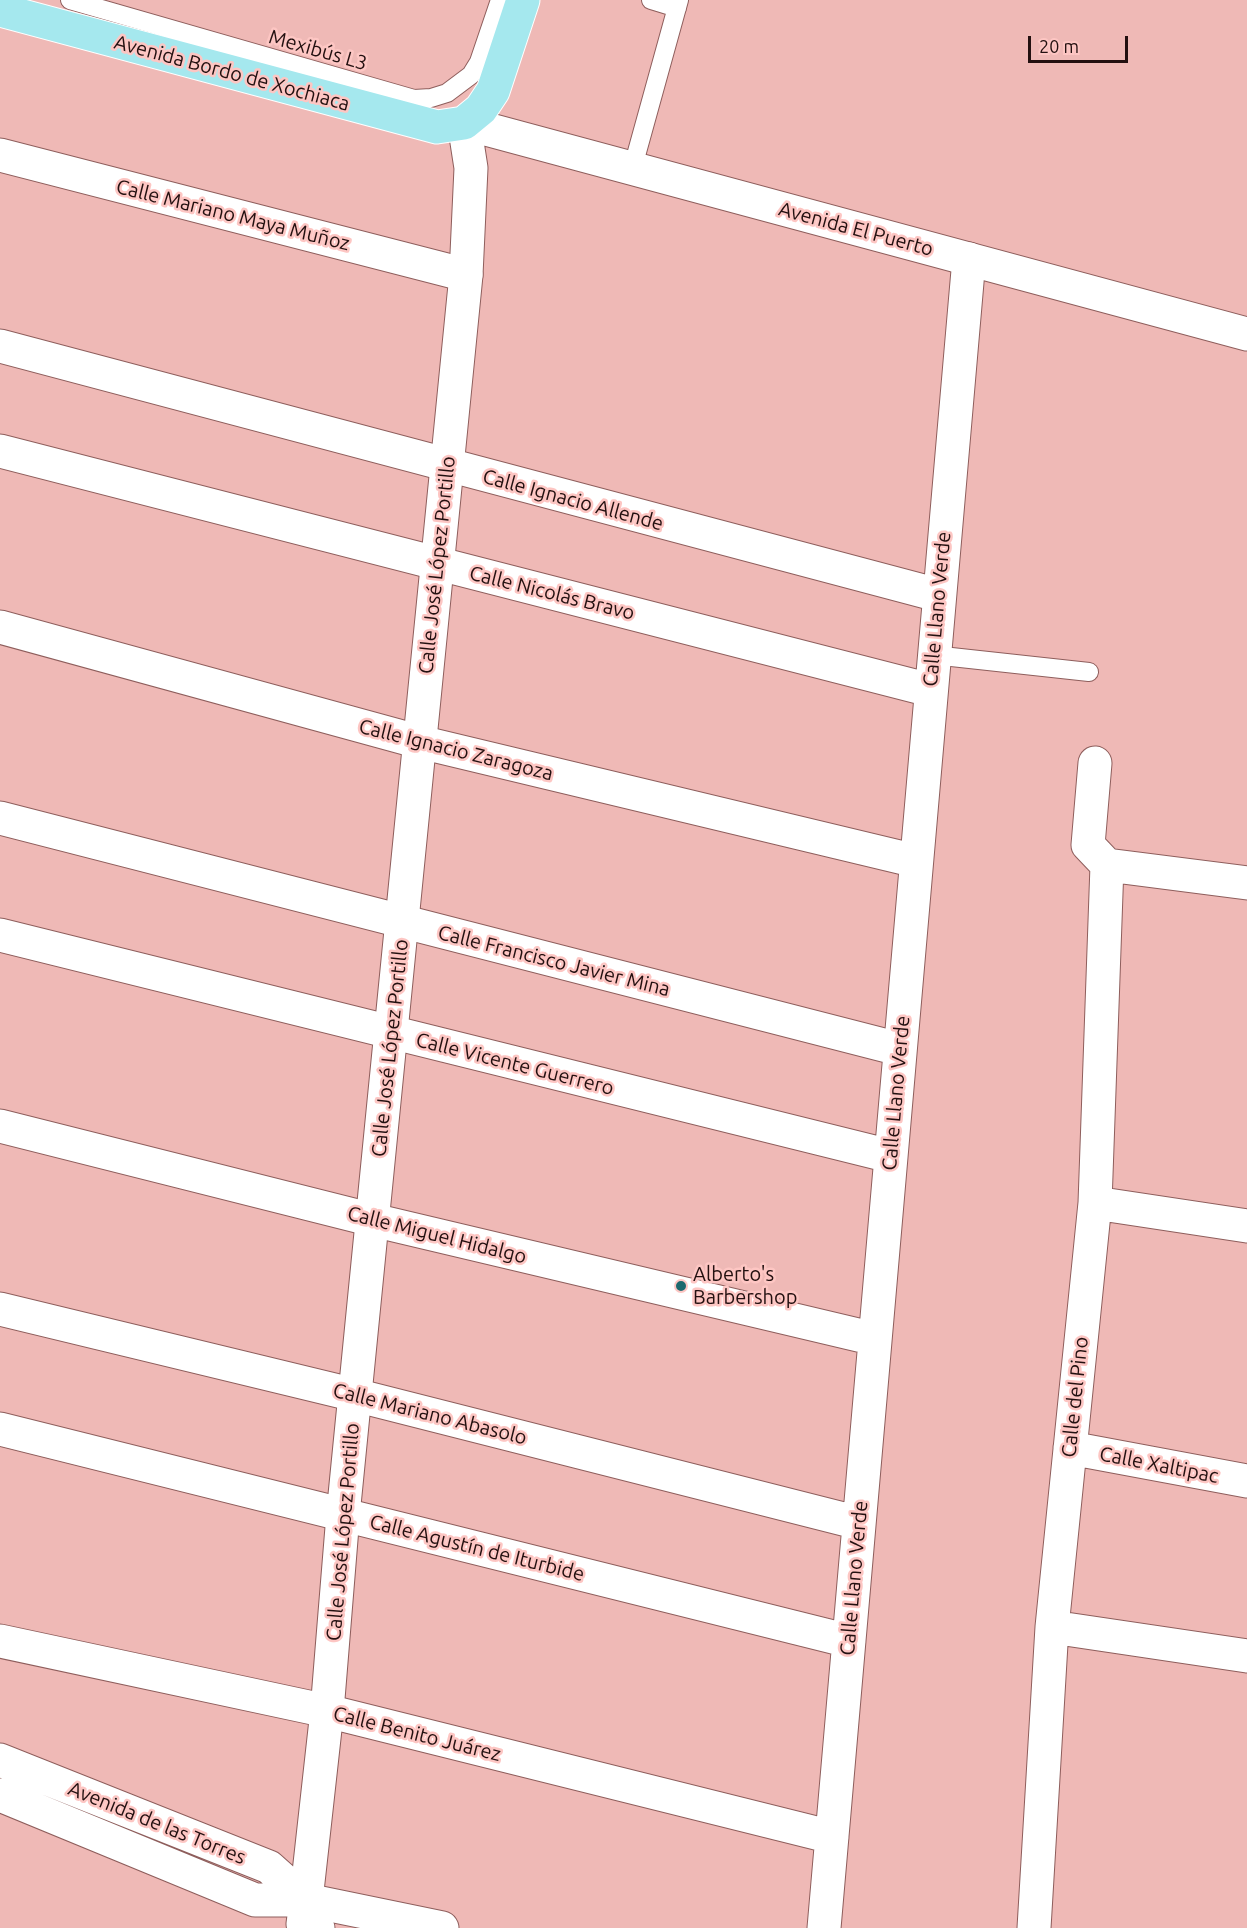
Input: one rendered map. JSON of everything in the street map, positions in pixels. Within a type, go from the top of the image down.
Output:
[{"type":"main road","points":[[464,123],[481,109],[493,91],[524,0]]},
{"type":"main road","name":"Avenida Bordo de Xochiaca","points":[[0,10],[423,125],[437,127],[464,123]]},
{"type":"street","name":"Calle José López Portillo","points":[[309,1918],[343,1515],[466,274],[471,168],[464,123]]},
{"type":"street","name":"Avenida El Puerto","points":[[464,123],[1247,334]]},
{"type":"street","name":"Calle Mariano Maya Muñoz","points":[[0,155],[466,274]]},
{"type":"street","name":"Calle Llano Verde","points":[[824,1928],[969,259]]},
{"type":"street","name":"Calle Ignacio Allende","points":[[0,346],[447,467],[938,596]]},
{"type":"street","name":"Calle Nicolás Bravo","points":[[0,451],[930,690]]},
{"type":"street","name":"Calle Ignacio Zaragoza","points":[[0,627],[420,742],[916,861]]},
{"type":"street","points":[[1095,763],[1088,845],[1107,865],[1247,883]]},
{"type":"street","name":"Calle Francisco Javier Mina","points":[[0,818],[899,1050]]},
{"type":"street","name":"Calle del Pino","points":[[1034,1928],[1052,1627],[1095,1203],[1107,865]]},
{"type":"street","name":"Calle Vicente Guerrero","points":[[0,935],[391,1034],[890,1156]]},
{"type":"street","name":"Calle Miguel Hidalgo","points":[[0,1126],[373,1220],[875,1340]]},
{"type":"street","points":[[1095,1203],[1247,1226]]},
{"type":"street","name":"Calle Mariano Abasolo","points":[[0,1309],[355,1395],[859,1523]]},
{"type":"street","name":"Calle Agustín de Iturbide","points":[[0,1429],[849,1641]]},
{"type":"street","name":"Calle Xaltipac","points":[[1070,1448],[1247,1481]]},
{"type":"street","points":[[1052,1627],[1247,1656]]},
{"type":"street","name":"Calle Benito Juárez","points":[[0,1641],[327,1711],[832,1837]]},
{"type":"street","name":"Avenida de las Torres","points":[[0,1760],[269,1867],[309,1918]]},
{"type":"street","name":"Avenida de las Torres","points":[[0,1794],[255,1900],[309,1918]]},
{"type":"street","points":[[309,1918],[442,1928]]},
{"type":"lane","name":"Mexibús L3","points":[[70,0],[414,99],[431,98],[447,93],[471,75],[478,62],[500,0]]},
{"type":"lane","points":[[632,170],[678,4],[651,0]]},
{"type":"lane","points":[[933,655],[1089,672]]},
{"type":"place","name":"Alberto's Barbershop","points":[[681,1286]]}]
